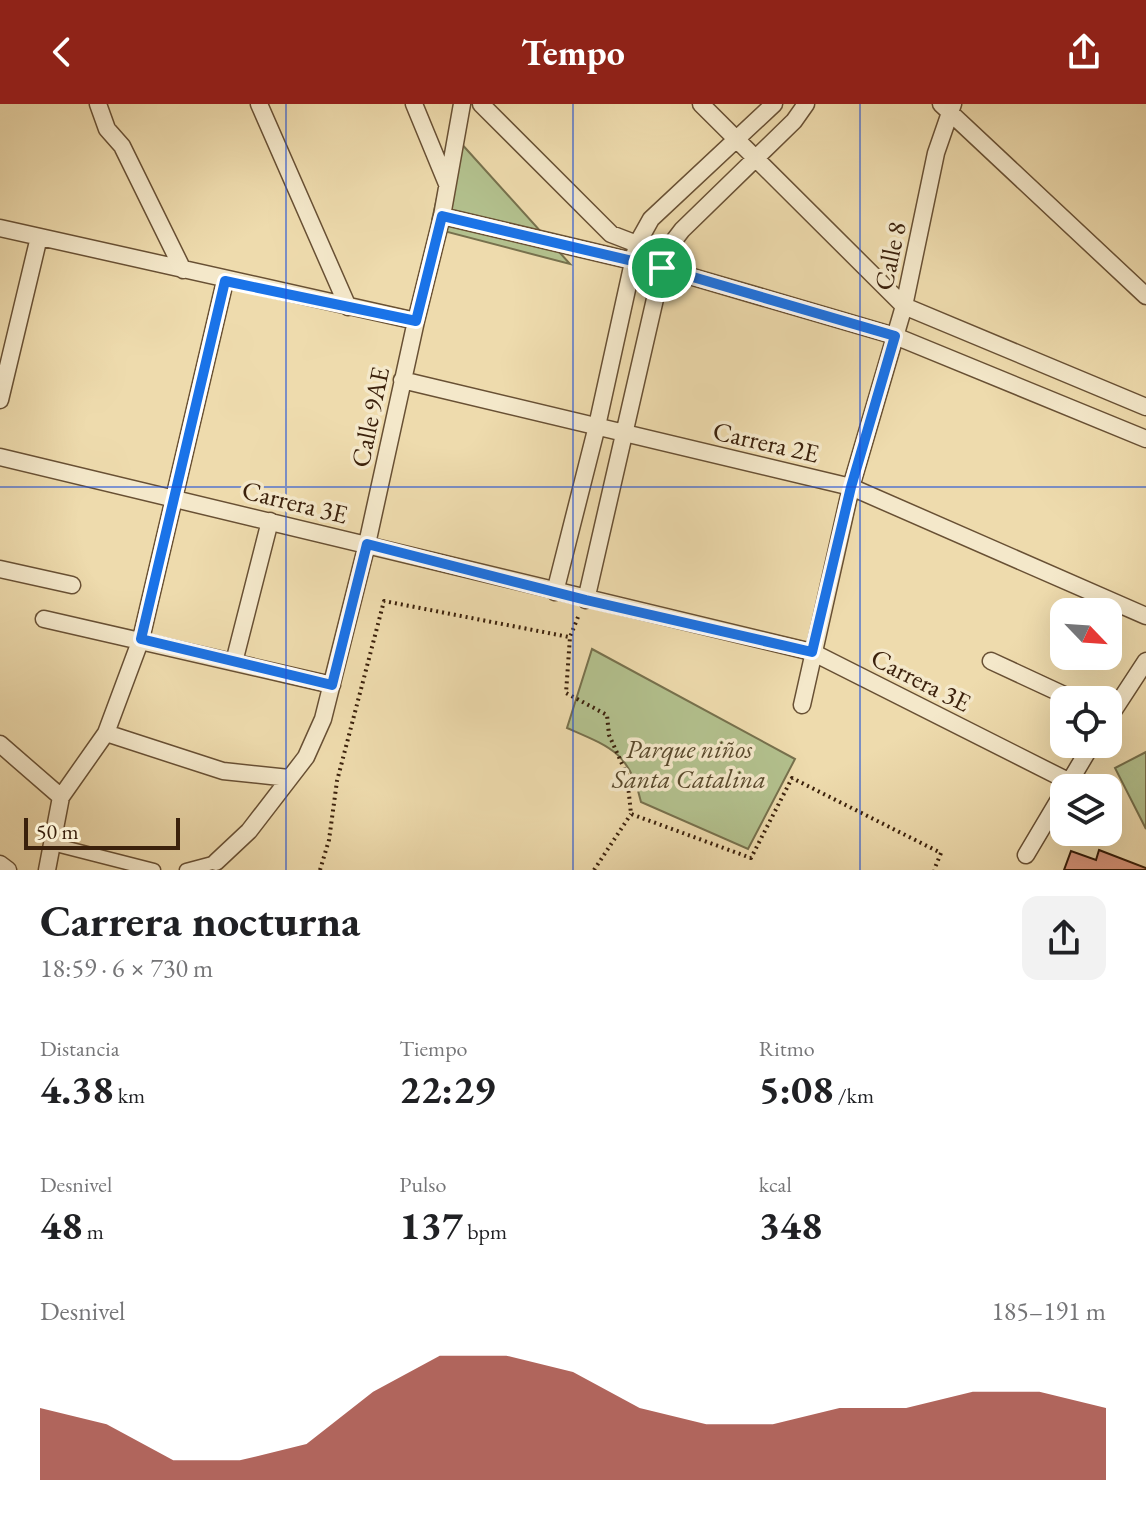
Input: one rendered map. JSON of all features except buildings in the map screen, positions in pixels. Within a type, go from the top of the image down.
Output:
[{"type":"street","points":[[98,104],[107,129],[122,146],[183,270]]},
{"type":"street","points":[[259,104],[348,307]]},
{"type":"street","points":[[414,104],[447,184]]},
{"type":"street","name":"Calle 9AE","points":[[216,862],[249,831],[306,757],[323,719],[367,544],[402,380],[442,216],[462,104]]},
{"type":"street","points":[[481,104],[611,234],[637,244]]},
{"type":"street","points":[[701,104],[904,306],[1146,407]]},
{"type":"street","points":[[555,592],[597,426],[637,244],[651,219],[774,104]]},
{"type":"street","points":[[586,600],[666,251],[682,230],[794,121],[806,104]]},
{"type":"street","points":[[948,107],[966,104]]},
{"type":"street","points":[[948,107],[1146,296]]},
{"type":"street","name":"Calle 8","points":[[802,705],[851,487],[904,306],[948,107]]},
{"type":"street","points":[[442,216],[662,268],[895,336],[1146,439]]},
{"type":"street","points":[[0,228],[225,281],[416,321]]},
{"type":"street","points":[[0,400],[39,237]]},
{"type":"street","points":[[47,870],[61,797],[106,733],[141,639],[225,281]]},
{"type":"street","name":"Carrera 2E","points":[[402,380],[851,487],[1146,616]]},
{"type":"street","name":"Carrera 3E","points":[[0,457],[812,652],[1054,774]]},
{"type":"street","points":[[234,662],[270,521]]},
{"type":"street","points":[[0,569],[72,585]]},
{"type":"street","points":[[44,619],[332,685]]},
{"type":"street","points":[[991,661],[1050,688]]},
{"type":"street","points":[[1122,697],[1146,661]]},
{"type":"street","points":[[106,733],[223,771],[289,778]]},
{"type":"street","points":[[0,744],[61,797]]},
{"type":"street","points":[[1026,855],[1050,813]]},
{"type":"street","points":[[52,844],[154,870]]},
{"type":"street","points":[[186,870],[216,862]]},
{"type":"street","points":[[0,864],[8,870]]},
{"type":"path","points":[[586,600],[570,637],[566,693],[607,715],[609,735],[627,775],[631,814],[594,870]]},
{"type":"path","points":[[320,870],[329,840],[337,781],[384,601],[570,637]]},
{"type":"path","points":[[631,814],[751,858],[792,778],[941,853],[934,870]]},
{"type":"green space","points":[[459,141],[570,264],[436,229],[432,220],[449,145]]},
{"type":"green space","name":"Parque niños Santa Catalina","points":[[592,649],[795,759],[748,849],[641,802],[631,772],[616,754],[567,728]]},
{"type":"green space","points":[[1146,752],[1146,829],[1122,782],[1122,774],[1118,774],[1115,768]]},
{"type":"route","points":[[442,216],[662,268],[895,336],[851,487],[812,652],[586,600],[367,544],[332,685],[141,639],[225,281],[416,321],[442,216]]}]
